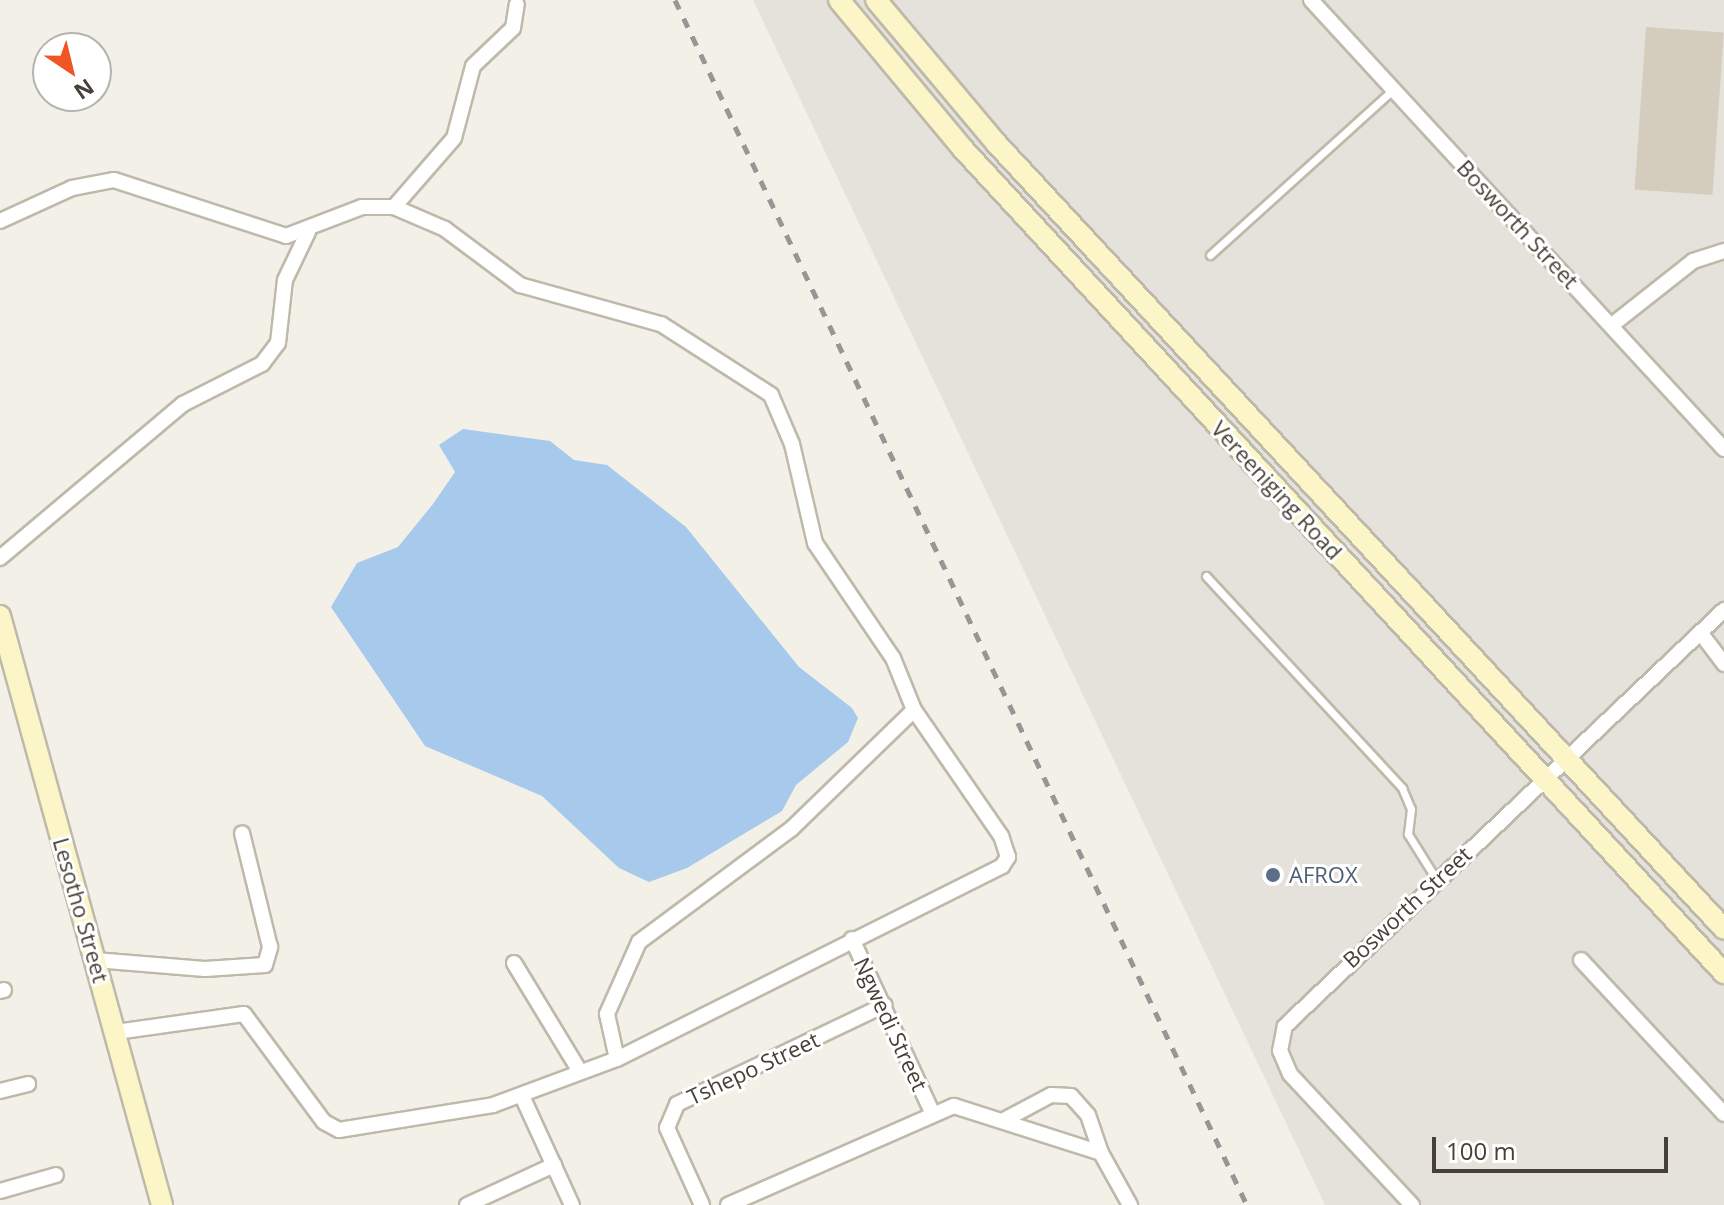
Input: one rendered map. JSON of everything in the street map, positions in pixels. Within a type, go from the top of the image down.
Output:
[{"type":"main road","name":"Vereeniging Road","points":[[839,0],[952,137],[1724,973]]},
{"type":"main road","name":"Vereeniging Road","points":[[876,0],[1006,153],[1724,929]]},
{"type":"main road","name":"Lesotho Street","points":[[0,616],[162,1205]]},
{"type":"street","name":"Bosworth Street","points":[[1311,0],[1724,449]]},
{"type":"street","points":[[394,207],[454,138],[473,66],[513,28],[517,4]]},
{"type":"street","points":[[0,221],[72,188],[114,180],[270,233],[308,232],[362,207],[394,207],[445,229],[520,285],[661,324],[763,387],[783,416],[815,543],[893,658],[914,710],[982,804],[1008,857],[992,875],[852,939],[617,1059],[579,1070],[522,1096],[339,1130],[324,1122],[244,1014],[116,1032]]},
{"type":"street","points":[[0,558],[183,404],[262,364],[278,343],[283,288],[308,232]]},
{"type":"street","points":[[1612,325],[1693,261],[1724,251]]},
{"type":"street","name":"Bosworth Street","points":[[1412,1205],[1296,1082],[1280,1039],[1295,1013],[1436,879],[1703,636],[1724,610]]},
{"type":"street","points":[[1703,636],[1724,664]]},
{"type":"street","points":[[617,1059],[607,1014],[639,942],[791,829],[914,710]]},
{"type":"street","points":[[95,960],[205,969],[265,965],[270,947],[242,833]]},
{"type":"street","name":"Ngwedi Street","points":[[852,939],[931,1110],[968,1107],[1101,1153]]},
{"type":"street","points":[[1581,960],[1724,1114]]},
{"type":"street","points":[[514,963],[579,1070]]},
{"type":"street","name":"Tshepo Street","points":[[702,1205],[667,1128],[677,1104],[885,1005]]},
{"type":"street","points":[[0,1091],[28,1084]]},
{"type":"street","points":[[1004,1120],[1051,1095],[1071,1096],[1088,1115],[1101,1153],[1130,1205]]},
{"type":"street","points":[[522,1096],[572,1205]]},
{"type":"street","points":[[728,1205],[931,1110]]},
{"type":"street","points":[[467,1205],[554,1165]]},
{"type":"street","points":[[0,1191],[56,1175]]},
{"type":"lane","points":[[1210,255],[1394,89]]},
{"type":"lane","points":[[1206,576],[1402,788],[1411,809],[1408,834],[1436,879]]},
{"type":"shaded area","points":[[753,0],[1724,0],[1724,1205],[1325,1205]]},
{"type":"water","points":[[463,429],[550,441],[574,460],[607,465],[686,527],[799,667],[852,708],[858,718],[848,742],[796,785],[782,811],[687,868],[649,882],[619,868],[542,796],[425,746],[331,607],[357,563],[398,547],[433,504],[455,472],[439,445]]},
{"type":"building","points":[[1646,27],[1724,32],[1712,195],[1635,190]]},
{"type":"railway","points":[[675,0],[1247,1205]]},
{"type":"place","name":"AFROX","points":[[1273,875]]}]
